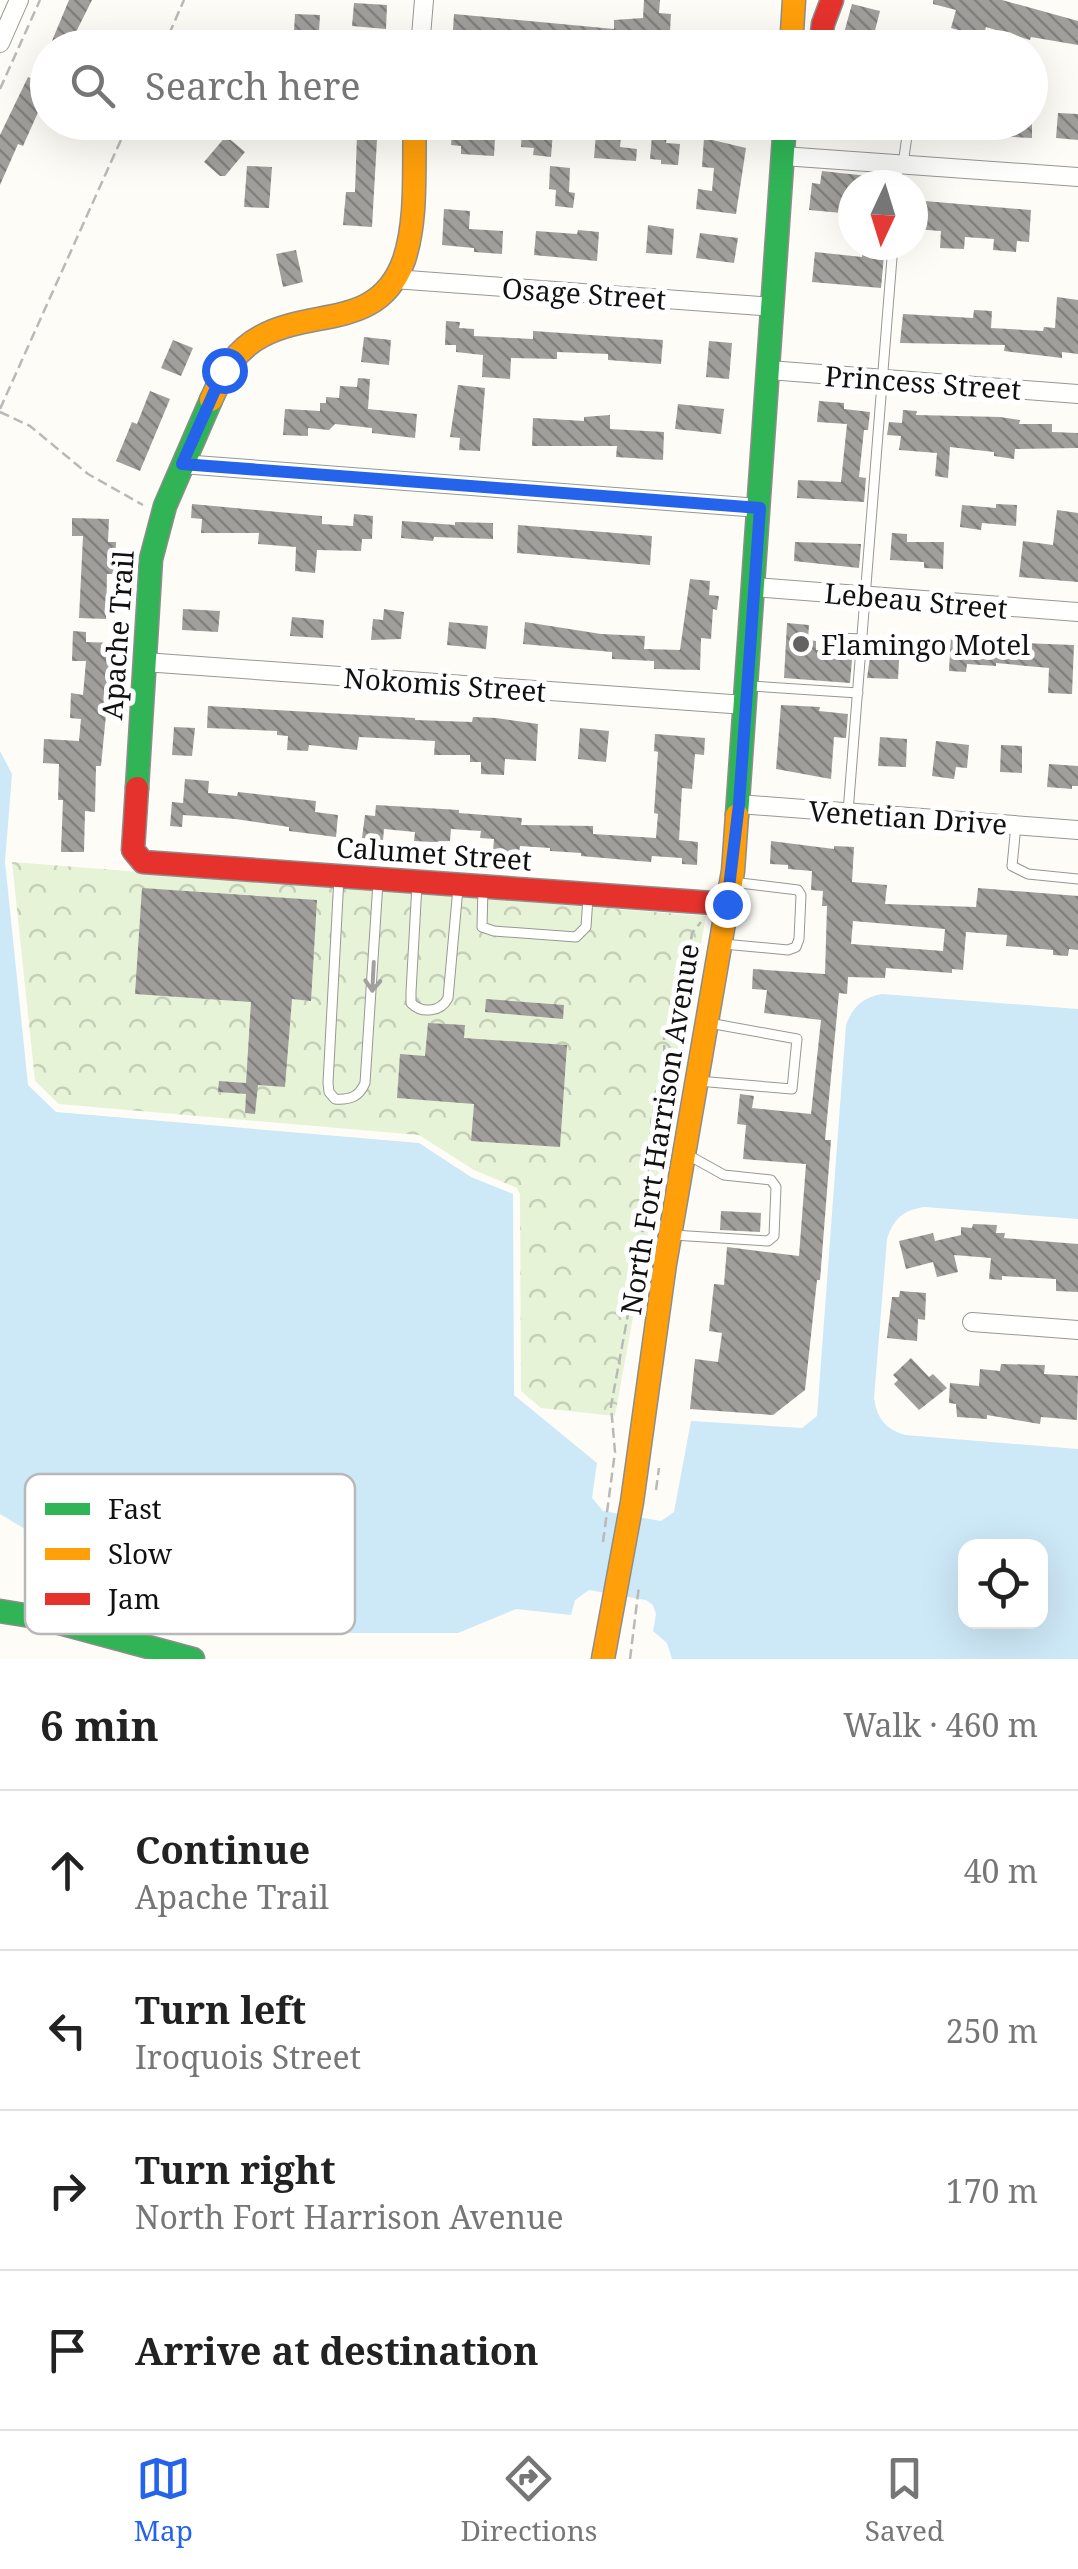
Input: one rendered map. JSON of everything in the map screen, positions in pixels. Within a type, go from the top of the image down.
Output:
[{"type":"main road","points":[[792,30],[794,0]]},
{"type":"main road","points":[[823,30],[832,0]]},
{"type":"main road","points":[[394,279],[407,247],[414,140]]},
{"type":"main road","points":[[783,156],[784,140]]},
{"type":"main road","name":"North Fort Harrison Avenue","points":[[603,1659],[614,1610],[620,1501],[720,944],[722,896],[739,804],[783,156],[796,140]]},
{"type":"main road","name":"Apache Trail","points":[[137,858],[132,842],[150,559],[160,518],[182,464],[224,370],[249,344],[288,326],[334,319],[361,309],[381,295],[394,279]]},
{"type":"main road","name":"Calumet Street","points":[[137,858],[151,864],[588,894],[722,896]]},
{"type":"main road","points":[[102,1634],[193,1659]]},
{"type":"street","points":[[0,43],[19,0]]},
{"type":"street","points":[[422,30],[424,0]]},
{"type":"street","points":[[783,156],[1078,177]]},
{"type":"street","name":"Osage Street","points":[[394,279],[773,307]]},
{"type":"street","name":"Princess Street","points":[[769,370],[1078,394]]},
{"type":"street","points":[[182,464],[760,508]]},
{"type":"street","name":"Lebeau Street","points":[[754,587],[1078,612]]},
{"type":"street","name":"Nokomis Street","points":[[144,662],[746,696]]},
{"type":"street","name":"Venetian Drive","points":[[739,804],[1078,830]]},
{"type":"street","points":[[972,1322],[1078,1330]]},
{"type":"lane","points":[[900,170],[905,140]]},
{"type":"lane","points":[[848,812],[891,260]]},
{"type":"lane","points":[[839,638],[862,639]]},
{"type":"lane","points":[[746,696],[858,693]]},
{"type":"lane","points":[[1016,825],[1012,866],[1028,874],[1078,879]]},
{"type":"lane","points":[[339,876],[328,1083],[335,1100],[349,1100],[360,1093],[365,1083],[378,880]]},
{"type":"lane","points":[[418,882],[411,1003],[424,1010],[444,1006],[448,998],[458,885]]},
{"type":"lane","points":[[720,944],[788,950],[796,947],[802,895],[790,888],[758,884],[722,896]]},
{"type":"lane","points":[[483,887],[482,927],[494,932],[576,937],[586,927],[588,894]]},
{"type":"lane","points":[[696,1080],[792,1090],[796,1039],[706,1023]]},
{"type":"lane","points":[[670,1235],[768,1241],[774,1236],[776,1187],[771,1180],[724,1175],[684,1153]]},
{"type":"path","points":[[0,88],[40,0]]},
{"type":"path","points":[[171,30],[184,0]]},
{"type":"path","points":[[121,140],[0,410],[30,426],[88,474],[160,518]]},
{"type":"path","points":[[620,1501],[611,1406],[631,1298],[632,1252],[644,1230],[652,1116],[665,1079],[664,1036],[686,976],[692,933],[722,896]]},
{"type":"path","points":[[630,1659],[632,1628]]},
{"type":"green space","points":[[12,862],[706,916],[615,1416],[541,1408],[521,1391],[517,1188],[474,1170],[419,1135],[59,1104],[35,1081]]},
{"type":"water","points":[[0,751],[12,774],[5,862],[28,1085],[56,1112],[419,1143],[471,1177],[513,1194],[514,1395],[597,1463],[592,1498],[603,1511],[661,1521],[674,1512],[691,1421],[802,1428],[817,1416],[846,1025],[851,1013],[864,1001],[882,994],[1078,1009],[1078,1219],[925,1207],[900,1216],[887,1239],[874,1398],[883,1422],[905,1435],[1078,1449],[1078,1659],[672,1659],[667,1643],[653,1631],[653,1605],[646,1600],[589,1590],[575,1600],[571,1615],[516,1609],[458,1633],[355,1633],[355,1474],[25,1474],[25,1529],[0,1514]]},
{"type":"building","points":[[69,0],[92,0],[77,30],[56,30]]},
{"type":"building","points":[[644,0],[660,0],[659,13],[671,14],[670,30],[453,30],[454,14],[614,29],[614,20],[643,18]]},
{"type":"building","points":[[933,0],[1002,0],[1078,21],[1078,45],[1048,40],[1048,30],[951,28],[956,10],[933,4]]},
{"type":"building","points":[[354,3],[387,5],[386,29],[352,26]]},
{"type":"building","points":[[852,4],[880,11],[875,30],[845,30]]},
{"type":"building","points":[[295,14],[320,15],[319,30],[294,30]]},
{"type":"building","points":[[28,77],[30,130],[23,146],[18,144],[0,185],[0,135]]},
{"type":"building","points":[[1058,113],[1078,114],[1078,140],[1056,138]]},
{"type":"building","points":[[223,140],[231,140],[245,152],[225,176],[204,162]]},
{"type":"building","points":[[357,140],[377,140],[372,227],[343,225],[346,192],[355,192]]},
{"type":"building","points":[[451,140],[495,140],[494,156],[461,154],[461,146],[451,145]]},
{"type":"building","points":[[521,140],[552,140],[551,157],[533,155],[534,148],[521,147]]},
{"type":"building","points":[[596,140],[621,140],[620,147],[637,149],[636,161],[594,158]]},
{"type":"building","points":[[652,140],[680,144],[678,165],[650,159]]},
{"type":"building","points":[[704,140],[746,148],[736,214],[696,209],[698,189],[712,191],[714,168],[702,167]]},
{"type":"building","points":[[247,166],[272,167],[269,208],[244,207]]},
{"type":"building","points":[[550,166],[570,168],[569,192],[575,193],[573,208],[555,206],[556,190],[549,189]]},
{"type":"building","points":[[822,171],[838,173],[838,213],[809,210],[812,183],[820,184]]},
{"type":"building","points":[[928,201],[1031,210],[1029,242],[1017,241],[1016,252],[993,250],[994,239],[965,237],[964,249],[940,248],[941,231],[928,230]]},
{"type":"building","points":[[444,209],[470,211],[469,229],[503,231],[502,254],[442,245]]},
{"type":"building","points":[[648,225],[674,229],[672,255],[646,253]]},
{"type":"building","points":[[578,230],[599,232],[597,261],[534,255],[536,231],[577,234]]},
{"type":"building","points":[[700,233],[738,238],[734,263],[696,258]]},
{"type":"building","points":[[296,250],[303,282],[283,287],[276,254]]},
{"type":"building","points":[[815,252],[838,254],[838,260],[884,260],[881,288],[812,282]]},
{"type":"building","points":[[1057,297],[1078,300],[1078,354],[1062,352],[1062,358],[1004,351],[1005,345],[900,343],[903,314],[973,318],[974,310],[992,311],[991,328],[1055,328]]},
{"type":"building","points":[[446,321],[460,322],[459,328],[474,329],[474,336],[533,339],[533,331],[663,340],[661,364],[608,360],[608,354],[557,352],[557,359],[511,358],[510,379],[482,377],[483,355],[456,352],[456,345],[445,345]]},
{"type":"building","points":[[364,337],[391,340],[389,365],[361,362]]},
{"type":"building","points":[[173,340],[193,348],[181,376],[161,368]]},
{"type":"building","points":[[709,341],[732,343],[729,379],[706,377]]},
{"type":"building","points":[[358,378],[370,379],[368,409],[417,414],[415,438],[335,424],[329,430],[308,428],[308,436],[283,435],[285,409],[320,411],[320,403],[326,403],[326,397],[339,398],[340,386],[357,387]]},
{"type":"building","points":[[458,385],[485,388],[480,451],[459,450],[460,438],[450,437]]},
{"type":"building","points":[[150,391],[170,399],[140,471],[116,461]]},
{"type":"building","points":[[819,401],[844,403],[844,409],[870,412],[859,477],[866,478],[864,502],[797,498],[798,480],[841,482],[847,424],[817,422]]},
{"type":"building","points":[[678,404],[724,409],[721,434],[675,429]]},
{"type":"building","points":[[903,410],[917,411],[916,415],[1000,417],[1020,420],[1019,424],[1052,424],[1052,432],[1078,433],[1078,448],[1015,449],[1014,459],[994,456],[994,452],[950,447],[948,478],[935,476],[937,453],[899,450],[901,436],[887,435],[889,422],[902,423]]},
{"type":"building","points":[[610,415],[610,429],[664,432],[663,460],[616,457],[617,446],[532,446],[533,418],[584,421],[584,417]]},
{"type":"building","points":[[192,504],[322,516],[322,524],[353,526],[354,514],[373,516],[372,539],[362,539],[361,551],[317,550],[315,573],[295,571],[296,547],[258,544],[259,533],[201,533],[202,519],[191,518]]},
{"type":"building","points":[[996,504],[1017,505],[1016,526],[982,523],[981,530],[960,527],[962,505],[996,508]]},
{"type":"building","points":[[1057,510],[1078,513],[1078,582],[1019,577],[1023,541],[1053,545]]},
{"type":"building","points":[[72,518],[109,519],[108,542],[116,542],[115,574],[107,574],[106,619],[79,618],[83,536],[72,536]]},
{"type":"building","points":[[402,521],[493,523],[493,539],[401,538]]},
{"type":"building","points":[[518,525],[652,536],[650,565],[517,553]]},
{"type":"building","points":[[892,533],[907,534],[907,542],[944,542],[943,569],[924,568],[924,562],[890,560]]},
{"type":"building","points":[[795,542],[861,544],[859,568],[794,561]]},
{"type":"building","points":[[690,579],[710,581],[709,595],[719,596],[717,610],[713,609],[711,639],[701,638],[700,670],[654,669],[654,661],[612,659],[612,652],[523,644],[525,622],[601,634],[645,636],[644,649],[680,650]]},
{"type":"building","points":[[183,609],[220,611],[218,632],[182,630]]},
{"type":"building","points":[[384,609],[404,612],[401,639],[371,640],[373,619],[383,620]]},
{"type":"building","points":[[292,617],[324,620],[323,638],[290,636]]},
{"type":"building","points":[[449,622],[488,626],[486,649],[447,645]]},
{"type":"building","points":[[787,623],[809,625],[808,640],[816,641],[816,650],[853,648],[850,683],[784,678]]},
{"type":"building","points":[[73,631],[86,632],[86,642],[113,643],[101,766],[96,766],[95,812],[85,811],[84,852],[61,852],[63,800],[58,800],[59,764],[43,763],[44,739],[79,741],[81,719],[70,718],[71,693],[83,695],[86,661],[72,661]]},
{"type":"building","points":[[951,636],[969,641],[1074,645],[1072,694],[1048,693],[1049,668],[996,663],[967,664],[966,672],[949,671]]},
{"type":"building","points":[[872,643],[900,644],[898,679],[867,678]]},
{"type":"building","points":[[781,705],[820,707],[819,711],[848,714],[846,738],[834,737],[831,779],[776,769]]},
{"type":"building","points":[[208,706],[415,720],[472,722],[473,717],[496,718],[538,724],[536,761],[505,759],[504,775],[481,774],[481,762],[470,762],[470,755],[434,755],[435,741],[359,737],[357,750],[309,745],[308,751],[287,750],[288,736],[277,735],[277,731],[207,728]]},
{"type":"building","points":[[174,727],[195,728],[192,756],[172,755]]},
{"type":"building","points":[[580,728],[609,731],[606,762],[578,759]]},
{"type":"building","points":[[655,734],[705,738],[704,755],[695,754],[692,789],[682,788],[679,840],[698,842],[697,865],[682,864],[682,858],[652,856],[651,862],[581,856],[550,848],[520,846],[519,853],[493,851],[494,839],[480,838],[481,831],[451,829],[450,841],[414,841],[415,832],[384,829],[383,840],[362,838],[365,815],[375,816],[376,805],[459,810],[522,818],[521,825],[593,826],[593,834],[656,838]]},
{"type":"building","points":[[880,737],[907,739],[906,767],[878,766]]},
{"type":"building","points":[[936,741],[969,745],[967,768],[956,767],[954,779],[932,776]]},
{"type":"building","points":[[1001,745],[1022,746],[1022,773],[1000,772]]},
{"type":"building","points":[[1049,764],[1078,766],[1078,786],[1047,787]]},
{"type":"building","points":[[185,779],[209,781],[208,793],[237,796],[238,792],[316,801],[315,812],[338,815],[336,837],[235,819],[183,815],[182,827],[170,826],[172,802],[183,803]]},
{"type":"building","points":[[771,841],[834,849],[854,847],[852,882],[887,885],[885,904],[976,907],[978,888],[1078,896],[1078,950],[1069,949],[1068,956],[1053,955],[1053,950],[1006,946],[1007,935],[966,932],[963,970],[952,969],[952,973],[886,968],[885,978],[848,977],[847,994],[839,993],[825,1140],[831,1140],[820,1280],[805,1390],[773,1415],[690,1409],[695,1359],[718,1362],[722,1333],[709,1331],[714,1284],[724,1285],[727,1247],[799,1256],[806,1164],[743,1159],[746,1125],[737,1124],[740,1094],[754,1096],[752,1108],[811,1114],[821,1020],[764,1013],[767,990],[752,989],[753,969],[825,974],[827,906],[822,906],[823,891],[811,890],[812,871],[770,864]],"holes":[[[853,921],[945,929],[943,951],[851,944]]]},
{"type":"building","points":[[142,888],[317,900],[311,1001],[292,999],[285,1087],[258,1085],[255,1114],[245,1113],[246,1094],[218,1092],[219,1081],[246,1083],[251,1002],[135,994]]},
{"type":"building","points":[[486,999],[564,1005],[563,1019],[485,1012]]},
{"type":"building","points":[[428,1023],[465,1025],[464,1038],[567,1045],[560,1147],[471,1141],[474,1104],[397,1098],[400,1054],[425,1056]]},
{"type":"building","points":[[721,1211],[761,1213],[760,1232],[720,1230]]},
{"type":"building","points":[[973,1224],[997,1225],[996,1233],[1005,1233],[1004,1238],[1078,1244],[1078,1292],[1056,1291],[1056,1279],[989,1279],[991,1258],[954,1255],[958,1272],[937,1277],[933,1262],[906,1269],[899,1241],[933,1233],[935,1241],[961,1235],[961,1227],[972,1228]]},
{"type":"building","points":[[900,1291],[926,1293],[925,1320],[918,1319],[917,1341],[887,1338],[892,1297],[899,1297]]},
{"type":"building","points":[[911,1358],[929,1377],[933,1374],[947,1388],[919,1410],[894,1384],[898,1380],[893,1375]]},
{"type":"building","points":[[1001,1364],[1045,1365],[1044,1374],[1078,1376],[1077,1420],[1041,1417],[1040,1424],[987,1415],[987,1419],[957,1417],[956,1404],[949,1403],[950,1383],[979,1386],[980,1369],[1000,1371]]},
{"type":"traffic: fast","points":[[737,815],[784,140]]},
{"type":"traffic: fast","points":[[137,788],[151,559],[165,506],[211,400]]},
{"type":"traffic: fast","points":[[0,1611],[25,1615]]},
{"type":"traffic: fast","points":[[100,1634],[193,1659]]},
{"type":"traffic: slow","points":[[792,30],[794,0]]},
{"type":"traffic: slow","points":[[211,400],[231,363],[262,336],[362,307],[393,282],[404,260],[411,227],[415,140]]},
{"type":"traffic: slow","points":[[603,1659],[632,1502],[665,1264],[733,871],[737,815]]},
{"type":"traffic: jam","points":[[822,30],[832,0]]},
{"type":"traffic: jam","points":[[137,788],[133,850],[143,862],[727,904]]},
{"type":"place","name":"Flamingo Motel","points":[[801,644]]},
{"type":"route","points":[[224,370],[182,464],[760,508],[739,804],[727,904]]}]
